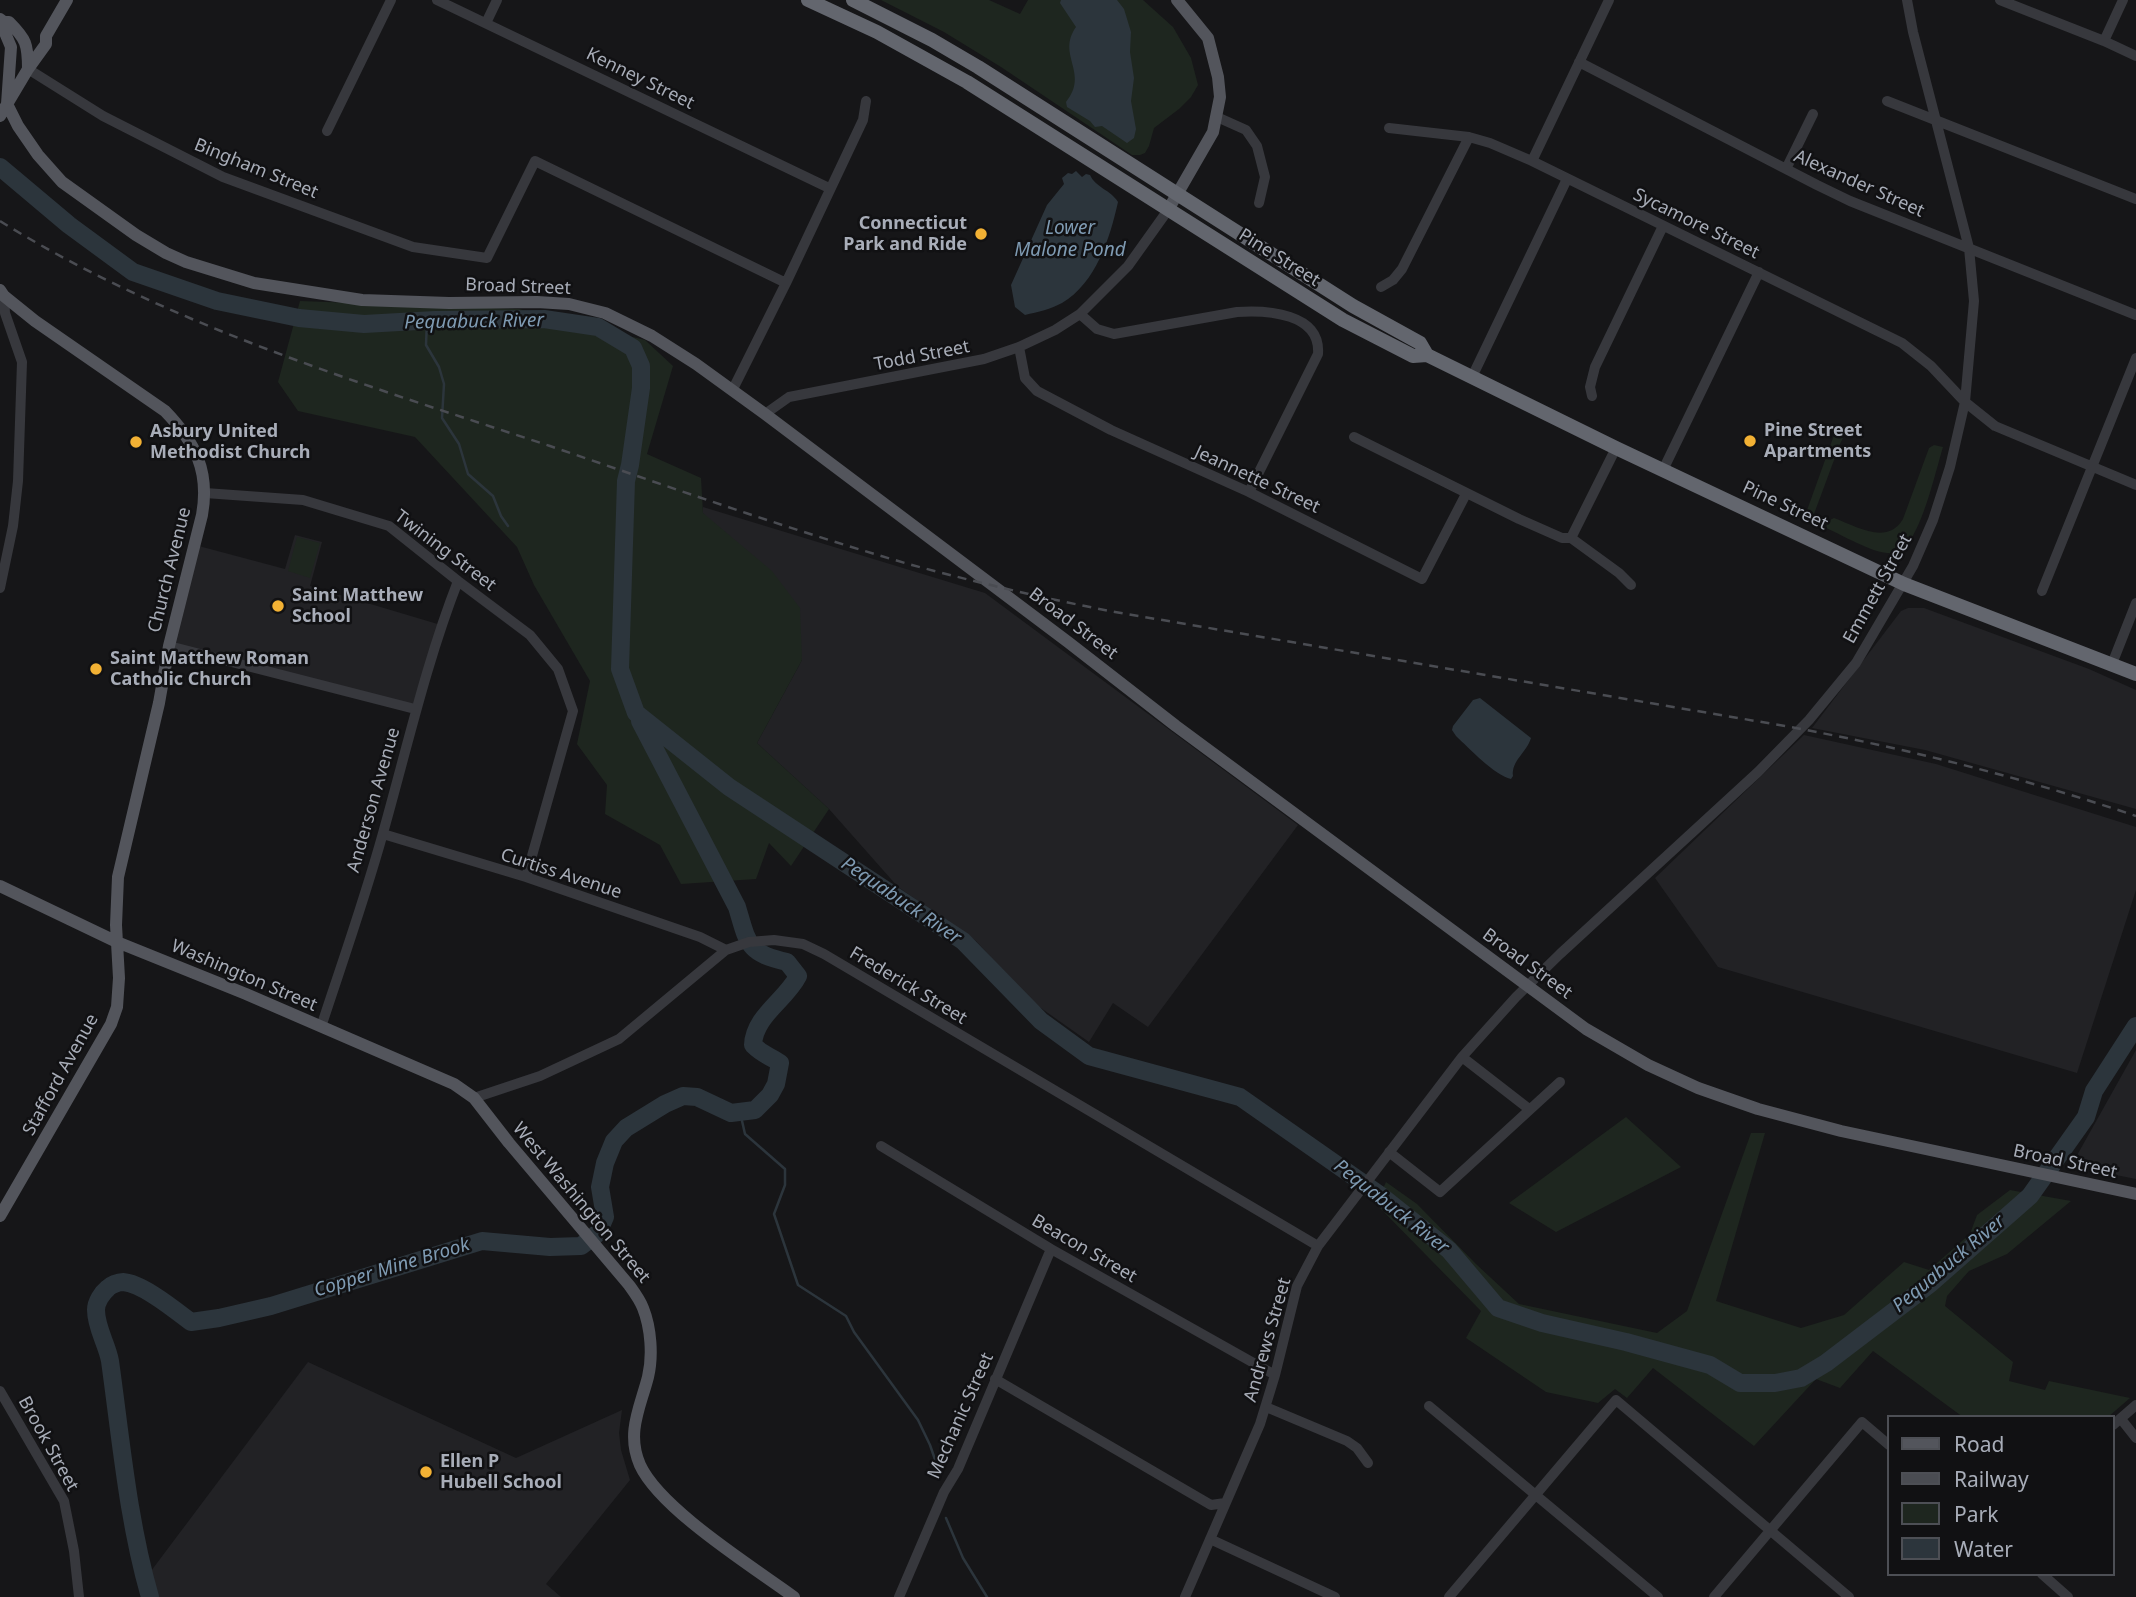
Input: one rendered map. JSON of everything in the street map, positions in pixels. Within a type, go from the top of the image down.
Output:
[{"type":"highway","name":"Pine Street","points":[[808,0],[877,32],[967,82],[1168,211],[1369,335],[1413,356],[1427,355],[1904,584],[2136,674]]},
{"type":"highway","name":"Pine Street","points":[[853,0],[978,67],[1353,306],[1420,344],[1427,355]]},
{"type":"main road","points":[[7,104],[11,47],[2,20],[9,22],[24,37],[33,41],[40,40],[46,36],[67,0]]},
{"type":"main road","points":[[1168,211],[1213,132],[1220,97],[1208,38],[1177,0]]},
{"type":"main road","points":[[0,116],[46,44],[46,36]]},
{"type":"main road","points":[[24,37],[28,69]]},
{"type":"main road","name":"Broad Street","points":[[7,104],[38,155],[62,182],[136,234],[186,262],[254,283],[362,300],[569,304],[605,313],[652,336],[733,389],[1047,625],[1176,726],[1586,1029],[1648,1065],[1698,1088],[1794,1120],[2136,1194]]},
{"type":"main road","name":"Church Avenue","points":[[2,293],[35,321],[165,411],[183,429],[195,450],[203,476],[205,493],[202,515],[169,646],[159,703],[118,877],[117,942]]},
{"type":"main road","name":"Washington Street","points":[[0,886],[117,942],[454,1083],[474,1098]]},
{"type":"main road","name":"Stafford Avenue","points":[[0,1216],[111,1024],[117,1007],[120,962],[117,942]]},
{"type":"main road","name":"West Washington Street","points":[[474,1098],[629,1285],[643,1308],[650,1337],[648,1376],[639,1401],[634,1434],[637,1455],[645,1475],[679,1511],[794,1597]]},
{"type":"street","points":[[327,131],[391,0]]},
{"type":"street","name":"Kenney Street","points":[[437,0],[830,188]]},
{"type":"street","points":[[486,23],[497,0]]},
{"type":"street","points":[[1532,161],[1609,0]]},
{"type":"street","name":"Emmett Street","points":[[1528,986],[1758,772],[1809,720],[1856,663],[1904,584],[1933,520],[1950,467],[1965,402],[1974,309],[1973,278],[1969,248],[1910,24],[1907,0]]},
{"type":"street","points":[[2000,0],[2104,40],[2136,57]]},
{"type":"street","points":[[2104,40],[2123,0]]},
{"type":"street","name":"Alexander Street","points":[[1579,62],[1850,201],[2136,315]]},
{"type":"street","name":"Bingham Street","points":[[28,69],[103,116],[223,177],[412,247],[487,258],[535,161],[786,283]]},
{"type":"street","points":[[1888,100],[2136,199]]},
{"type":"street","points":[[733,389],[863,120],[866,101]]},
{"type":"street","points":[[1786,169],[1813,114]]},
{"type":"street","points":[[1217,117],[1246,130],[1257,146],[1265,177],[1259,204]]},
{"type":"street","name":"Sycamore Street","points":[[1389,128],[1469,137],[1532,161],[1902,343],[1931,366],[1965,402],[1995,426],[2136,485]]},
{"type":"street","points":[[1381,287],[1393,280],[1402,269],[1469,137]]},
{"type":"street","points":[[1472,377],[1567,179]]},
{"type":"street","name":"Todd Street","points":[[765,414],[789,397],[984,359],[1019,347],[1055,330],[1080,314],[1128,266],[1168,211]]},
{"type":"street","points":[[1592,396],[1590,387],[1595,367],[1662,226]]},
{"type":"street","points":[[1663,470],[1759,272]]},
{"type":"street","points":[[0,588],[13,526],[18,481],[22,362],[5,313],[2,293]]},
{"type":"street","points":[[1080,314],[1097,329],[1114,334],[1237,312],[1268,312],[1297,320],[1313,330],[1319,341],[1318,354],[1248,492]]},
{"type":"street","name":"Jeannette Street","points":[[1019,347],[1025,378],[1037,391],[1111,430],[1248,492],[1422,579],[1466,494]]},
{"type":"street","points":[[2042,591],[2136,358]]},
{"type":"street","points":[[1354,437],[1466,494],[1562,538],[1571,538],[1631,585]]},
{"type":"street","points":[[1571,538],[1616,448]]},
{"type":"street","name":"Twining Street","points":[[205,493],[303,499],[379,521],[399,532],[530,635],[558,669],[572,711],[526,877]]},
{"type":"street","name":"Anderson Avenue","points":[[320,1027],[383,834],[415,709],[441,625],[458,581]]},
{"type":"street","points":[[2112,664],[2136,603]]},
{"type":"street","points":[[169,646],[415,709]]},
{"type":"street","name":"Curtiss Avenue","points":[[383,834],[526,877],[700,937],[726,950]]},
{"type":"street","name":"Frederick Street","points":[[474,1098],[540,1076],[619,1039],[726,950],[760,940],[786,941],[803,944],[824,954],[1318,1246]]},
{"type":"street","name":"Andrews Street","points":[[1185,1597],[1266,1407],[1297,1286],[1318,1246],[1462,1057],[1528,986]]},
{"type":"street","points":[[1462,1057],[1529,1110]]},
{"type":"street","points":[[1389,1152],[1440,1192],[1560,1082]]},
{"type":"street","name":"Beacon Street","points":[[881,1146],[1051,1249],[1275,1375]]},
{"type":"street","name":"Mechanic Street","points":[[899,1597],[944,1492],[958,1469],[1051,1249]]},
{"type":"street","points":[[995,1379],[1211,1505],[1225,1503]]},
{"type":"street","name":"Brook Street","points":[[0,1391],[64,1501],[74,1551],[79,1597]]},
{"type":"street","points":[[1449,1597],[1616,1400],[1849,1597]]},
{"type":"street","points":[[2136,1405],[2117,1422],[2136,1438]]},
{"type":"street","points":[[1429,1406],[1658,1597]]},
{"type":"street","points":[[1266,1407],[1347,1441],[1357,1448],[1367,1463]]},
{"type":"street","points":[[1714,1597],[1862,1422],[1888,1444]]},
{"type":"street","points":[[1210,1539],[1335,1597]]},
{"type":"street","points":[[2044,1576],[2068,1597]]},
{"type":"shaded area","points":[[703,507],[985,593],[1298,825],[1148,1027],[1113,1003],[1089,1042],[1031,1001],[976,941],[898,887],[829,809],[757,743],[802,660],[703,513]]},
{"type":"shaded area","name":"Saint Matthew School","points":[[295,535],[322,542],[310,586],[441,625],[415,709],[169,646],[195,545],[285,569]]},
{"type":"shaded area","points":[[1924,608],[2089,669],[2136,690],[2136,809],[1925,750],[1812,728],[1901,611]]},
{"type":"shaded area","points":[[1804,735],[1936,764],[2136,827],[2136,890],[2077,1073],[1718,967],[1655,878]]},
{"type":"shaded area","points":[[2136,1050],[2136,1179],[2071,1166]]},
{"type":"shaded area","name":"Ellen P Hubell School","points":[[308,1362],[516,1458],[622,1410],[619,1433],[630,1480],[546,1584],[561,1597],[146,1597],[142,1583]]},
{"type":"green space","points":[[881,0],[989,0],[1020,14],[1028,0],[1143,0],[1173,27],[1191,58],[1198,85],[1179,109],[1154,128],[1145,153],[1132,155],[1001,67],[944,32]]},
{"type":"green space","points":[[300,301],[519,309],[645,340],[673,366],[647,454],[701,478],[703,513],[772,571],[800,608],[802,660],[757,743],[829,809],[791,866],[769,843],[756,879],[681,884],[660,845],[605,814],[607,785],[577,744],[590,681],[534,585],[517,547],[415,437],[298,411],[278,382]]},
{"type":"green space","points":[[1838,424],[1845,434],[1814,514],[1805,519],[1801,517],[1806,513]]},
{"type":"green space","points":[[1934,445],[1943,447],[1924,511],[1907,545],[1893,553],[1880,552],[1826,528],[1828,521],[1834,518],[1871,532],[1880,533],[1896,527],[1903,519],[1929,448]]},
{"type":"green space","points":[[297,537],[320,543],[310,578],[288,571]]},
{"type":"green space","points":[[1626,1117],[1681,1167],[1556,1232],[1509,1203]]},
{"type":"green space","points":[[1751,1133],[1765,1133],[1716,1301],[1801,1328],[1844,1315],[1904,1262],[1929,1270],[1970,1234],[1977,1215],[2010,1190],[2071,1201],[2007,1254],[1969,1271],[1947,1296],[1945,1306],[2013,1362],[2009,1381],[2045,1390],[2049,1381],[2130,1398],[2110,1415],[1960,1415],[1873,1351],[1840,1388],[1816,1379],[1754,1446],[1653,1368],[1627,1398],[1615,1389],[1598,1403],[1546,1392],[1466,1338],[1481,1311],[1376,1204],[1386,1182],[1417,1204],[1519,1304],[1657,1333],[1687,1311]]},
{"type":"water","points":[[1061,0],[1117,0],[1124,9],[1131,32],[1130,52],[1134,78],[1131,101],[1136,129],[1134,138],[1127,143],[1102,126],[1095,127],[1067,107],[1066,102],[1075,82],[1069,46],[1076,27],[1060,3]]},
{"type":"water","name":"Lower Malone Pond","points":[[1076,171],[1082,177],[1090,175],[1118,202],[1106,245],[1093,272],[1074,294],[1053,307],[1025,315],[1015,307],[1011,285],[1047,205],[1064,184],[1062,178]]},
{"type":"water","points":[[1480,698],[1531,738],[1514,766],[1511,779],[1490,767],[1452,730],[1473,700]]},
{"type":"waterway","name":"Pequabuck River","points":[[0,167],[69,225],[133,272],[217,301],[299,318],[364,324],[544,319],[598,327],[633,348],[641,366],[641,388],[626,481],[620,669],[636,713],[729,787],[963,941],[1041,1021],[1089,1056],[1240,1097],[1380,1195],[1449,1250],[1498,1308],[1542,1323],[1710,1365],[1740,1383],[1775,1383],[1801,1378],[1826,1363],[1931,1283],[2030,1196],[2086,1117],[2094,1091],[2136,1026]]},
{"type":"waterway","points":[[427,320],[426,345],[439,367],[444,384],[442,418],[459,444],[468,474],[493,496],[508,526]]},
{"type":"waterway","name":"Copper Mine Brook","points":[[150,1597],[131,1510],[110,1361],[96,1317],[98,1301],[109,1287],[123,1282],[139,1287],[191,1322],[271,1306],[482,1241],[550,1247],[581,1246],[598,1233],[605,1217],[600,1187],[605,1163],[614,1141],[626,1128],[683,1096],[697,1097],[731,1113],[755,1110],[770,1095],[776,1084],[780,1063],[753,1045],[755,1035],[759,1025],[798,976],[787,962],[764,955],[751,945],[737,907],[640,721]]},
{"type":"waterway","points":[[740,1112],[745,1134],[785,1169],[785,1185],[774,1214],[798,1285],[846,1316],[854,1332],[918,1420],[939,1471]]},
{"type":"waterway","points":[[946,1518],[963,1558],[987,1597]]},
{"type":"railway","points":[[0,221],[64,258],[130,291],[268,350],[730,508],[912,565],[1115,612],[1830,735],[2006,776],[2136,816]]},
{"type":"place","name":"Connecticut Park and Ride","points":[[981,234]]},
{"type":"place","name":"Pine Street Apartments","points":[[1750,441]]},
{"type":"place","name":"Asbury United Methodist Church","points":[[136,442]]},
{"type":"place","name":"Saint Matthew School","points":[[278,606]]},
{"type":"place","name":"Saint Matthew Roman Catholic Church","points":[[96,669]]},
{"type":"place","name":"Ellen P Hubell School","points":[[426,1472]]}]
